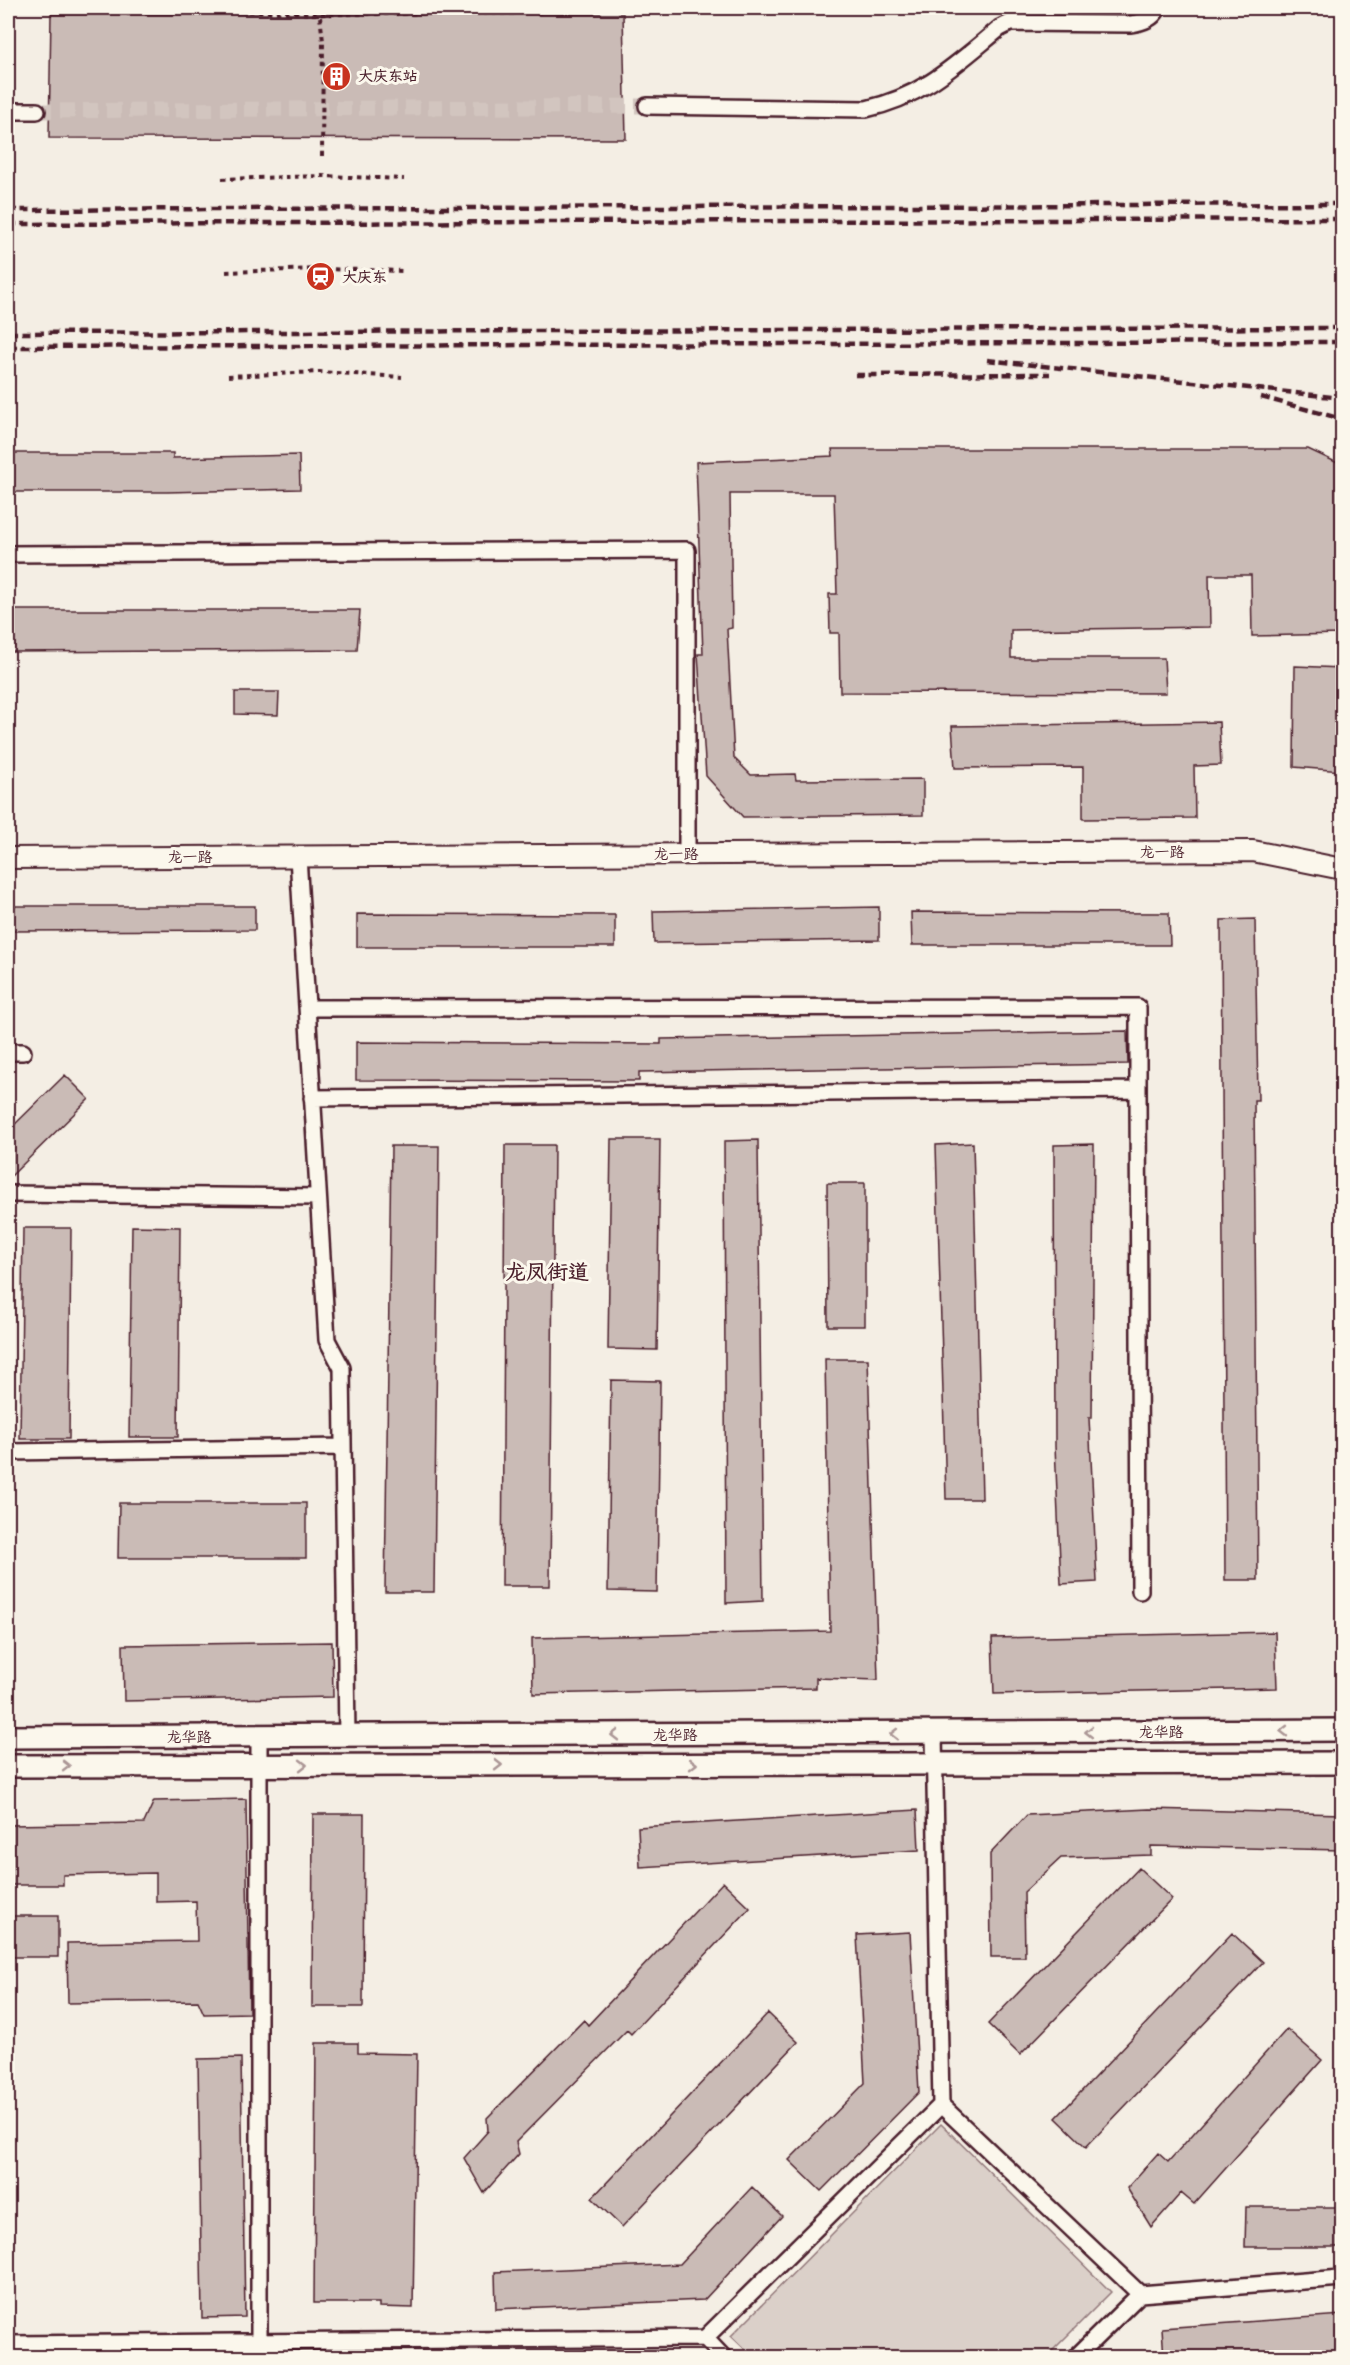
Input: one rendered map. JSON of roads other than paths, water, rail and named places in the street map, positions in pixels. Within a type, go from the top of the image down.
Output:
[{"type":"main road","name":"龙华路","points":[[8,1737],[1342,1731]]},
{"type":"main road","points":[[8,1766],[1342,1763]]},
{"type":"street","points":[[647,106],[866,109],[897,101],[935,81],[1000,28],[1010,23],[1131,24],[1145,21],[1155,14],[1158,8]]},
{"type":"street","points":[[8,111],[37,111]]},
{"type":"street","points":[[8,554],[687,550],[687,854]]},
{"type":"street","name":"龙一路","points":[[8,858],[1253,851],[1342,869]]},
{"type":"street","points":[[298,856],[327,1340],[342,1368],[347,1737]]},
{"type":"street","points":[[307,1008],[1138,1007],[1140,1591]]},
{"type":"street","points":[[8,1052],[23,1052]]},
{"type":"street","points":[[312,1098],[1138,1090]]},
{"type":"street","points":[[8,1194],[318,1197]]},
{"type":"street","points":[[8,1452],[343,1448]]},
{"type":"street","points":[[934,1734],[941,2105],[1140,2294]]},
{"type":"street","points":[[259,1737],[259,2358]]},
{"type":"street","points":[[8,2344],[705,2338],[941,2105]]},
{"type":"street","points":[[1075,2358],[1140,2294],[1342,2278]]},
{"type":"street","points":[[705,2338],[724,2358]]},
{"type":"tunnel","points":[[37,111],[647,106]]},
{"type":"railway","points":[[8,210],[1342,204]]},
{"type":"railway","points":[[8,224],[1342,219]]},
{"type":"railway","points":[[8,333],[1342,328]]},
{"type":"railway","points":[[8,347],[1342,342]]},
{"type":"railway","points":[[987,360],[1342,398]]},
{"type":"railway","points":[[855,375],[1050,374]]},
{"type":"railway","points":[[1261,397],[1342,419]]},
{"type":"place","name":"大庆东站","points":[[337,76]]},
{"type":"place","name":"大庆东","points":[[321,277]]},
{"type":"district","name":"龙凤街道","points":[[547,1272]]}]
